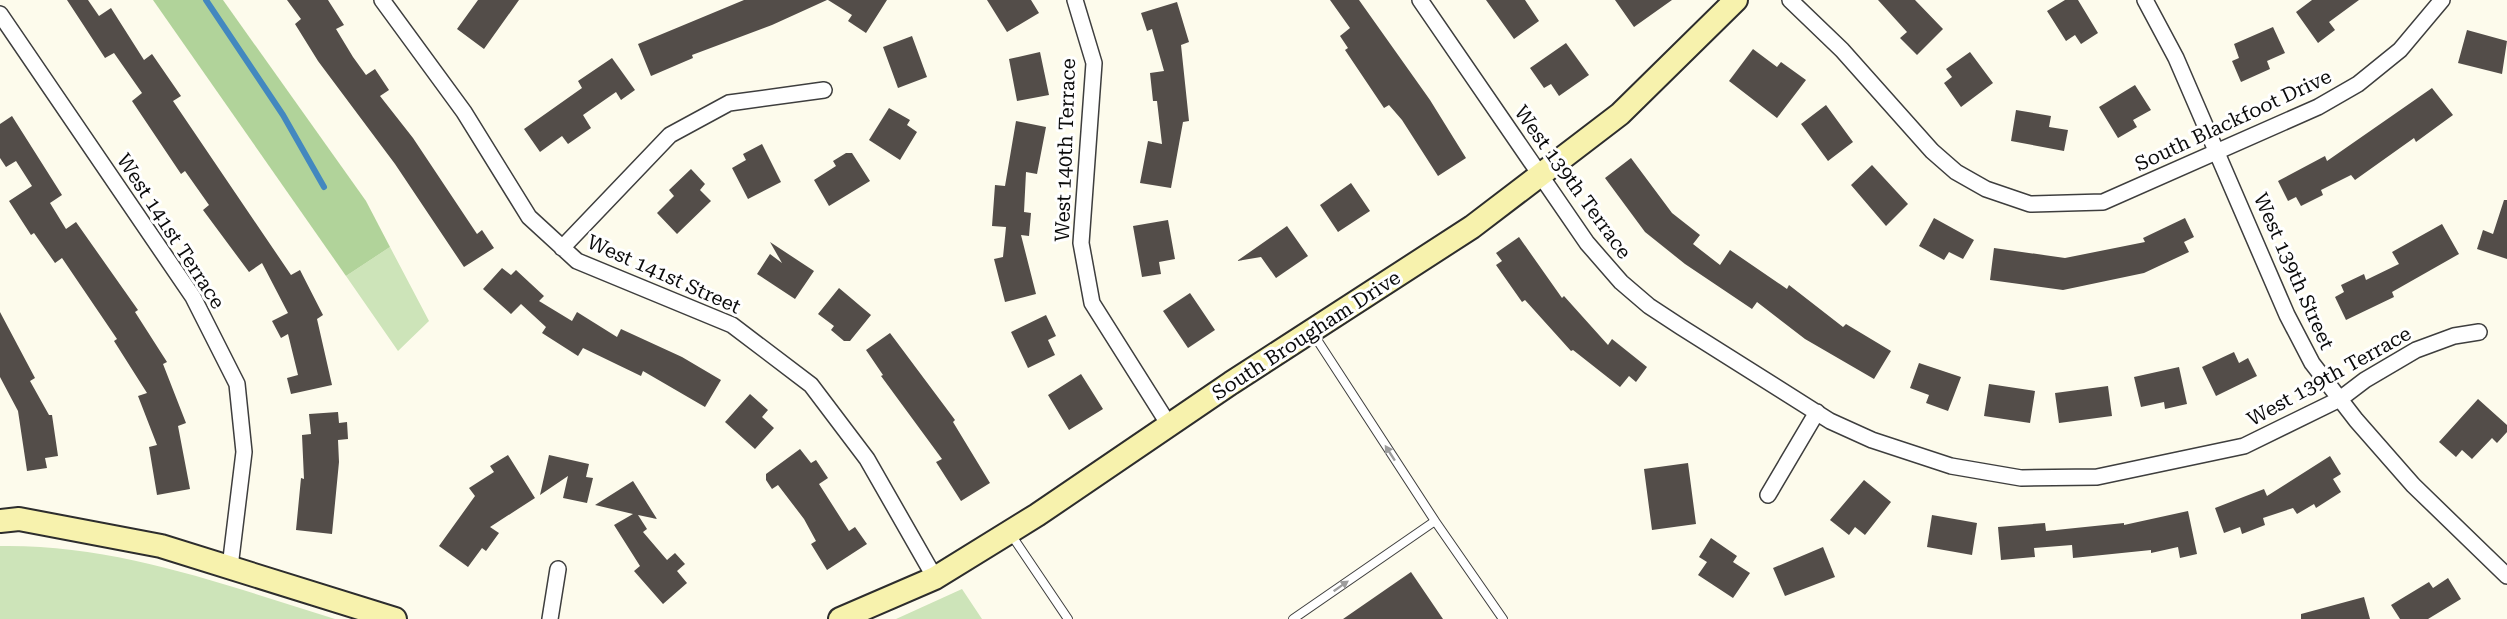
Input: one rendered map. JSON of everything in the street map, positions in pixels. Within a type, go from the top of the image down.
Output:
[{"type":"street","name":"West 141st Street","points":[[382,0],[464,112],[529,218],[577,261],[732,325],[811,385],[867,459],[935,578]]},
{"type":"street","name":"West 140th Terrace","points":[[1075,0],[1094,63],[1081,243],[1092,303],[1169,425]]},
{"type":"street","name":"West 139th Terrace","points":[[1420,0],[1603,263],[1649,306],[1817,412],[1872,440],[1951,466],[2021,478],[2066,478],[2130,472],[2244,446],[2340,399],[2365,380],[2416,350],[2454,336],[2479,332]]},
{"type":"street","name":"South Brougham Drive","points":[[840,619],[935,578],[1009,532],[1472,228],[1620,114],[1736,0]]},
{"type":"street","name":"South Blackfoot Drive","points":[[1790,0],[1842,50],[1932,151],[1956,172],[2007,198],[2030,204],[2103,202],[2318,107],[2358,84],[2400,50],[2442,0]]},
{"type":"street","name":"West 139th Street","points":[[2145,0],[2176,58],[2287,315],[2312,363],[2413,485],[2507,576]]},
{"type":"street","name":"West 141st Terrace","points":[[0,14],[193,297],[237,384],[244,453],[230,567]]},
{"type":"street","points":[[562,248],[670,135],[729,103],[824,90]]},
{"type":"street","points":[[1768,495],[1817,412]]},
{"type":"street","points":[[0,521],[20,519],[161,546],[395,619]]},
{"type":"street","points":[[550,619],[558,569]]},
{"type":"lane","points":[[1312,332],[1435,521],[1503,619]]},
{"type":"lane","points":[[1293,619],[1435,521]]},
{"type":"lane","points":[[1009,532],[1068,619]]},
{"type":"green space","points":[[153,0],[223,0],[366,201],[390,247],[346,276]]},
{"type":"green space","points":[[390,247],[429,321],[398,351],[346,276]]},
{"type":"green space","points":[[0,546],[43,547],[128,559],[212,580],[335,619],[0,619]]},
{"type":"green space","points":[[962,589],[982,619],[896,619]]},
{"type":"building","points":[[67,0],[88,0],[99,16],[111,8],[144,60],[152,54],[181,96],[173,101],[291,275],[300,270],[323,315],[317,319],[332,385],[291,394],[287,378],[298,375],[288,334],[281,338],[272,321],[288,313],[262,263],[249,272],[203,210],[209,205],[185,171],[181,174],[132,101],[142,93],[114,53],[105,58]]},
{"type":"building","points":[[287,0],[328,0],[344,25],[336,29],[353,57],[366,75],[375,69],[389,90],[380,96],[413,138],[477,234],[482,230],[494,248],[464,267],[395,164],[318,61],[295,24],[301,19]]},
{"type":"building","points":[[478,0],[519,0],[484,49],[457,29]]},
{"type":"building","points":[[744,0],[827,0],[772,25],[692,55],[693,58],[651,76],[638,44]]},
{"type":"building","points":[[828,0],[887,0],[866,33],[848,21],[852,15]]},
{"type":"building","points":[[987,0],[1031,0],[1039,13],[1007,32]]},
{"type":"building","points":[[1330,0],[1359,0],[1430,100],[1466,158],[1438,176],[1402,120],[1389,105],[1384,108],[1345,50],[1348,48],[1340,36],[1350,28]]},
{"type":"building","points":[[1486,0],[1525,0],[1539,21],[1514,39]]},
{"type":"building","points":[[1615,0],[1672,0],[1634,27]]},
{"type":"building","points":[[1878,0],[1915,0],[1943,29],[1917,55],[1900,38],[1907,32]]},
{"type":"building","points":[[2065,0],[2078,0],[2098,33],[2081,44],[2075,35],[2066,41],[2047,11]]},
{"type":"building","points":[[2312,0],[2359,0],[2329,22],[2335,30],[2318,43],[2296,12]]},
{"type":"building","points":[[1177,2],[1189,42],[1181,45],[1189,121],[1183,122],[1171,188],[1140,183],[1148,141],[1162,144],[1157,101],[1153,101],[1150,73],[1164,71],[1152,29],[1147,31],[1141,13]]},
{"type":"building","points":[[2273,27],[2285,53],[2267,61],[2270,69],[2241,82],[2232,61],[2239,58],[2234,44]]},
{"type":"building","points":[[2467,30],[2507,41],[2502,74],[2458,63]]},
{"type":"building","points":[[912,36],[927,77],[898,88],[883,47]]},
{"type":"building","points":[[1566,43],[1589,75],[1559,96],[1551,84],[1544,88],[1530,68]]},
{"type":"building","points":[[1753,49],[1777,67],[1781,62],[1806,80],[1777,118],[1729,81]]},
{"type":"building","points":[[1040,52],[1049,95],[1017,101],[1009,59]]},
{"type":"building","points":[[1970,52],[1993,83],[1961,107],[1944,83],[1952,77],[1946,69]]},
{"type":"building","points":[[612,58],[635,90],[621,100],[616,92],[583,115],[591,128],[568,144],[562,136],[540,152],[524,129],[582,88],[578,81]]},
{"type":"building","points":[[2135,85],[2151,110],[2133,120],[2137,127],[2118,138],[2099,107]]},
{"type":"building","points":[[2432,88],[2453,115],[2416,142],[2414,138],[2355,180],[2351,175],[2321,190],[2323,195],[2301,206],[2296,197],[2288,201],[2278,181],[2325,156],[2327,161]]},
{"type":"building","points":[[1826,105],[1853,142],[1828,161],[1801,124]]},
{"type":"building","points":[[889,108],[910,120],[907,125],[917,132],[900,160],[869,140]]},
{"type":"building","points":[[2016,110],[2051,116],[2049,127],[2068,130],[2064,151],[2011,141]]},
{"type":"building","points":[[12,116],[62,195],[50,203],[66,229],[76,222],[138,310],[135,312],[167,362],[163,364],[186,423],[178,426],[190,489],[157,495],[149,447],[157,445],[138,396],[147,393],[114,341],[117,339],[62,258],[55,263],[34,233],[31,235],[9,201],[32,186],[16,161],[6,167],[0,158],[0,124]]},
{"type":"building","points":[[1016,121],[1046,127],[1037,174],[1026,172],[1024,212],[1031,213],[1029,236],[1021,235],[1036,294],[1005,302],[994,259],[1003,257],[1006,227],[992,226],[995,185],[1005,186]]},
{"type":"building","points":[[762,144],[781,182],[748,199],[732,168],[746,160],[743,154]]},
{"type":"building","points":[[846,153],[852,153],[870,181],[829,206],[814,180],[836,166],[833,161]]},
{"type":"building","points":[[1631,158],[1672,213],[1700,235],[1693,244],[1720,265],[1730,250],[1787,289],[1789,285],[1843,327],[1846,324],[1891,351],[1874,379],[1805,339],[1757,302],[1752,309],[1685,264],[1645,232],[1605,178]]},
{"type":"building","points":[[1872,165],[1908,204],[1886,226],[1851,185]]},
{"type":"building","points":[[691,169],[705,184],[700,190],[711,201],[677,234],[657,213],[674,196],[669,190]]},
{"type":"building","points":[[1351,183],[1370,211],[1338,232],[1320,205]]},
{"type":"building","points":[[2504,200],[2507,200],[2507,259],[2477,249],[2483,230],[2493,234]]},
{"type":"building","points":[[1934,218],[1974,240],[1963,259],[1949,252],[1944,260],[1919,246]]},
{"type":"building","points":[[2185,218],[2194,237],[2184,242],[2189,252],[2144,273],[2063,290],[1990,280],[1994,248],[2065,258],[2145,242],[2143,238]]},
{"type":"building","points":[[1168,220],[1175,259],[1159,262],[1161,274],[1142,277],[1133,226]]},
{"type":"building","points":[[2442,224],[2459,254],[2392,292],[2394,297],[2346,320],[2335,297],[2344,292],[2341,285],[2364,274],[2366,280],[2399,264],[2392,252]]},
{"type":"building","points":[[1287,226],[1308,256],[1276,278],[1261,257],[1237,261]]},
{"type":"building","points":[[1519,237],[1562,298],[1564,296],[1608,345],[1612,339],[1647,367],[1636,382],[1629,376],[1620,387],[1573,350],[1571,351],[1525,300],[1522,302],[1496,265],[1502,261],[1496,253]]},
{"type":"building","points":[[770,242],[814,271],[795,299],[757,274],[770,254],[782,263]]},
{"type":"building","points":[[502,268],[511,275],[516,270],[544,296],[539,301],[572,321],[577,312],[617,337],[621,329],[682,357],[721,380],[705,407],[643,371],[641,376],[583,348],[578,356],[542,333],[546,327],[521,304],[511,314],[483,289]]},
{"type":"building","points":[[839,288],[871,315],[850,341],[844,341],[831,330],[834,326],[818,314]]},
{"type":"building","points":[[1190,293],[1215,330],[1188,348],[1163,311]]},
{"type":"building","points":[[0,312],[35,378],[30,381],[49,415],[52,415],[58,456],[45,458],[47,468],[27,471],[18,411],[0,377]]},
{"type":"building","points":[[1046,315],[1056,336],[1048,340],[1055,355],[1028,368],[1011,332]]},
{"type":"building","points":[[890,333],[955,420],[953,422],[990,483],[961,501],[936,462],[942,459],[881,376],[883,375],[866,350]]},
{"type":"building","points":[[2234,352],[2239,363],[2248,358],[2257,376],[2216,396],[2202,367]]},
{"type":"building","points":[[1919,363],[1961,377],[1948,411],[1926,403],[1929,395],[1910,388]]},
{"type":"building","points":[[2179,367],[2187,404],[2165,409],[2164,402],[2141,407],[2134,377]]},
{"type":"building","points":[[1081,374],[1103,409],[1069,430],[1048,395]]},
{"type":"building","points":[[1989,384],[2035,391],[2030,423],[1984,416]]},
{"type":"building","points":[[2108,386],[2112,416],[2059,423],[2055,393]]},
{"type":"building","points":[[750,394],[768,410],[762,417],[774,428],[755,449],[725,422]]},
{"type":"building","points":[[2478,399],[2507,425],[2507,432],[2497,443],[2492,438],[2472,459],[2462,450],[2456,457],[2439,442]]},
{"type":"building","points":[[338,412],[339,423],[347,422],[348,439],[338,440],[339,462],[332,534],[296,530],[301,478],[304,479],[302,435],[311,434],[309,414]]},
{"type":"building","points":[[800,449],[811,463],[816,460],[828,478],[819,484],[849,531],[855,527],[867,544],[827,570],[811,544],[816,541],[804,519],[778,485],[772,489],[766,480],[766,474]]},
{"type":"building","points":[[508,455],[535,498],[490,527],[499,533],[486,551],[482,548],[468,567],[439,546],[475,496],[469,488],[494,472],[490,466]]},
{"type":"building","points":[[549,455],[589,464],[586,477],[593,478],[587,503],[563,498],[568,476],[540,495]]},
{"type":"building","points":[[2330,456],[2341,474],[2333,479],[2341,492],[2316,508],[2314,504],[2297,514],[2293,508],[2263,518],[2265,525],[2242,534],[2240,527],[2224,533],[2215,508],[2264,489],[2267,496]]},
{"type":"building","points":[[1688,463],[1696,524],[1652,530],[1644,469]]},
{"type":"building","points":[[1864,480],[1891,502],[1865,535],[1855,527],[1849,535],[1830,520]]},
{"type":"building","points":[[633,481],[657,519],[638,515],[647,529],[643,532],[667,560],[675,553],[685,564],[677,571],[687,583],[663,604],[634,571],[640,566],[614,525],[633,514],[595,505]]},
{"type":"building","points":[[2188,511],[2197,554],[2180,558],[2178,547],[2151,553],[2151,550],[2073,558],[2072,545],[2034,548],[2035,557],[2001,560],[1998,527],[2045,523],[2046,531],[2124,523],[2124,525]]},
{"type":"building","points":[[1932,515],[1977,523],[1972,555],[1927,547]]},
{"type":"building","points":[[1711,538],[1737,556],[1733,562],[1750,573],[1733,598],[1698,575],[1707,562],[1699,557]]},
{"type":"building","points":[[1823,547],[1835,577],[1785,596],[1773,568]]},
{"type":"building","points":[[1411,572],[1443,619],[1343,619]]},
{"type":"building","points":[[2448,578],[2461,599],[2428,619],[2400,619],[2391,605],[2429,582],[2433,588]]},
{"type":"building","points":[[2364,597],[2370,619],[2301,619],[2301,614]]},
{"type":"waterway","points":[[206,0],[283,115],[324,187]]}]
